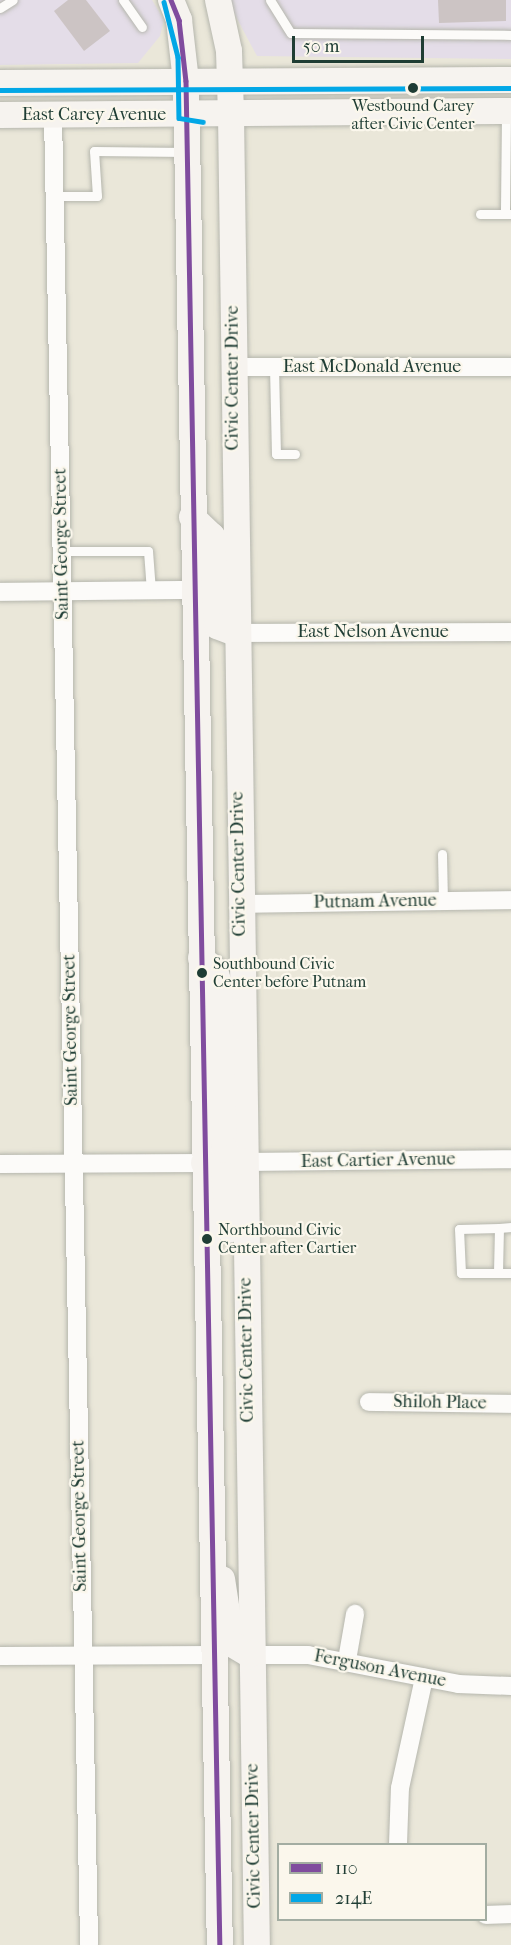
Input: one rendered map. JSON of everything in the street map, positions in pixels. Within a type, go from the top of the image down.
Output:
[{"type":"main road","name":"Civic Center Drive","points":[[171,0],[179,20],[186,81],[210,1526],[220,1945]]},
{"type":"main road","name":"Civic Center Drive","points":[[218,0],[230,81],[231,115],[235,633],[245,1162],[250,1655],[257,1945]]},
{"type":"main road","name":"East Carey Avenue","points":[[0,83],[511,80]]},
{"type":"main road","name":"East Carey Avenue","points":[[0,115],[186,116],[509,111]]},
{"type":"main road","points":[[192,517],[212,536],[217,626],[235,633]]},
{"type":"main road","points":[[201,958],[215,970],[219,984],[224,1147],[228,1158],[245,1162]]},
{"type":"main road","points":[[204,1162],[218,1166],[224,1175],[231,1324],[234,1347],[247,1359]]},
{"type":"main road","points":[[210,1526],[232,1644],[250,1655]]},
{"type":"main road","points":[[213,1655],[221,1658],[233,1677],[253,1775]]},
{"type":"street","name":"Saint George Street","points":[[53,115],[89,1945]]},
{"type":"street","name":"East McDonald Avenue","points":[[233,367],[511,367]]},
{"type":"street","points":[[0,592],[194,590]]},
{"type":"street","name":"East Nelson Avenue","points":[[235,633],[511,632]]},
{"type":"street","name":"Putnam Avenue","points":[[239,904],[511,900]]},
{"type":"street","name":"East Cartier Avenue","points":[[245,1162],[511,1160]]},
{"type":"street","points":[[0,1164],[204,1162]]},
{"type":"street","name":"Shiloh Place","points":[[369,1402],[511,1404]]},
{"type":"street","points":[[347,1660],[355,1614]]},
{"type":"street","points":[[0,1656],[213,1655]]},
{"type":"street","name":"Ferguson Avenue","points":[[250,1655],[347,1660],[424,1678],[511,1686]]},
{"type":"street","points":[[398,1843],[400,1788],[424,1678]]},
{"type":"street","points":[[487,1915],[511,1914]]},
{"type":"lane","points":[[0,8],[13,0]]},
{"type":"lane","points":[[123,0],[142,27]]},
{"type":"lane","points":[[270,0],[291,33],[511,35]]},
{"type":"lane","points":[[480,214],[508,214],[509,111]]},
{"type":"lane","points":[[55,196],[97,196],[94,151],[186,152]]},
{"type":"lane","points":[[274,367],[276,454],[295,454]]},
{"type":"lane","points":[[62,551],[148,551],[151,591]]},
{"type":"lane","points":[[442,854],[443,901]]},
{"type":"lane","points":[[511,1227],[459,1229],[461,1272],[511,1273]]},
{"type":"lane","points":[[498,1272],[499,1228]]},
{"type":"shaded area","points":[[0,0],[152,0],[164,20],[160,36],[138,63],[0,65]]},
{"type":"shaded area","points":[[227,0],[511,0],[511,59],[257,56]]},
{"type":"building","points":[[68,0],[86,0],[110,31],[84,51],[54,11]]},
{"type":"building","points":[[438,0],[506,0],[506,21],[439,23]]},
{"type":"transit line","name":"110","points":[[171,0],[179,20],[186,81],[220,1945]]},
{"type":"transit line","name":"214E","points":[[164,2],[178,57],[179,118],[203,122]]},
{"type":"transit line","name":"214E","points":[[0,90],[511,88]]},
{"type":"place","name":"Westbound Carey after Civic Center","points":[[413,88]]},
{"type":"place","name":"Southbound Civic Center before Putnam","points":[[202,973]]},
{"type":"place","name":"Northbound Civic Center after Cartier","points":[[207,1239]]}]
